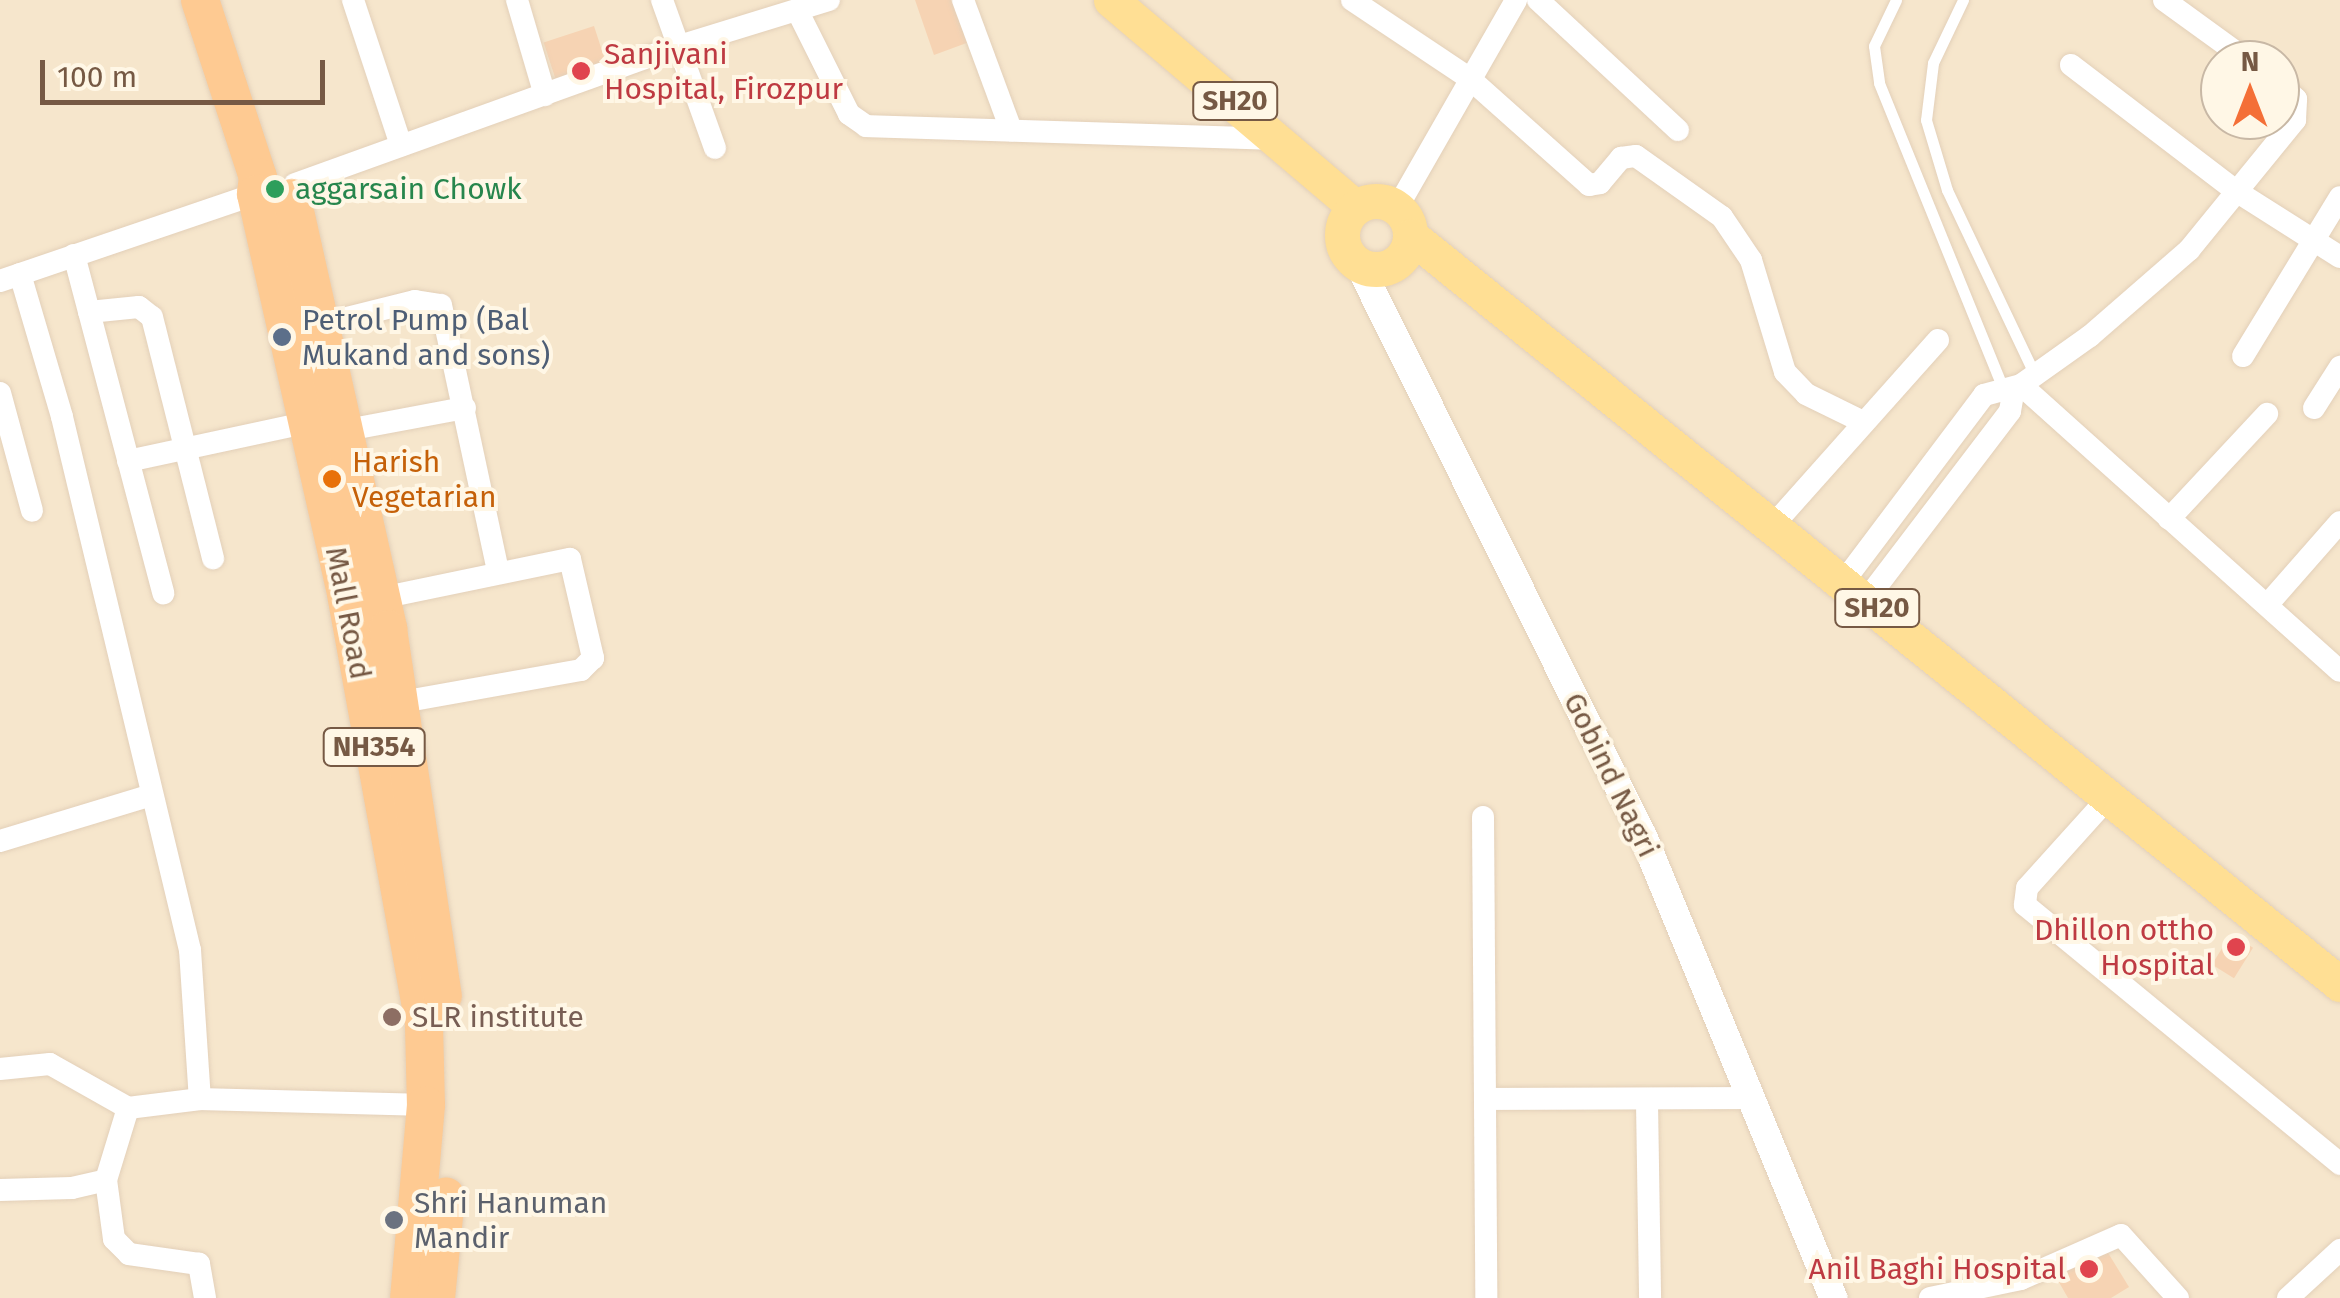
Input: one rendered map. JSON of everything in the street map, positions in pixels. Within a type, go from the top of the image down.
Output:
[{"type":"highway","name":"Mall Road","points":[[200,0],[274,187],[306,423],[344,583],[424,1025],[426,1104],[409,1298]]},
{"type":"highway","name":"NH354","points":[[226,0],[274,187]]},
{"type":"highway","points":[[274,187],[323,324],[400,702],[446,1024],[446,1194],[436,1298]]},
{"type":"main road","name":"SH20","points":[[1111,0],[1281,139],[1355,207]]},
{"type":"main road","points":[[1376,200],[1404,222],[1393,265],[1359,265],[1341,236],[1355,207],[1376,200]]},
{"type":"main road","name":"SH20","points":[[1404,222],[2340,984]]},
{"type":"street","points":[[353,0],[401,145]]},
{"type":"street","points":[[517,0],[544,95]]},
{"type":"street","points":[[662,0],[715,148]]},
{"type":"street","points":[[200,1099],[190,950],[148,796],[62,417],[10,277],[676,47],[829,0]]},
{"type":"street","points":[[963,0],[1010,130]]},
{"type":"street","points":[[1352,0],[1469,78],[1589,185],[1600,183],[1620,158],[1636,156],[1722,217],[1752,260],[1784,372],[1806,394],[1861,422]]},
{"type":"street","points":[[1404,222],[1469,78],[1516,0]]},
{"type":"street","points":[[1538,0],[1678,130]]},
{"type":"street","points":[[2164,0],[2219,40]]},
{"type":"street","points":[[797,10],[855,121],[1281,139]]},
{"type":"street","points":[[2071,65],[2236,191],[2340,257]]},
{"type":"street","points":[[1856,590],[2010,411],[2018,384],[2166,272],[2279,140]]},
{"type":"street","points":[[2243,356],[2340,197]]},
{"type":"street","points":[[74,255],[163,593]]},
{"type":"street","name":"Gobind Nagri","points":[[1359,265],[1643,836],[1832,1298]]},
{"type":"street","points":[[323,324],[435,301],[446,313],[498,570]]},
{"type":"street","points":[[89,312],[132,306],[149,312],[213,558]]},
{"type":"street","points":[[1775,523],[1938,340]]},
{"type":"street","points":[[2314,408],[2340,368]]},
{"type":"street","points":[[2018,384],[2340,671]]},
{"type":"street","points":[[0,393],[32,511]]},
{"type":"street","points":[[347,430],[465,408]]},
{"type":"street","points":[[2168,519],[2267,414]]},
{"type":"street","points":[[128,461],[306,423]]},
{"type":"street","points":[[2268,604],[2340,522]]},
{"type":"street","points":[[381,598],[556,558],[574,564],[592,662],[581,670],[400,702]]},
{"type":"street","points":[[0,841],[148,796]]},
{"type":"street","points":[[2109,797],[2027,888],[2025,905],[2340,1164]]},
{"type":"street","points":[[1484,818],[1486,1298]]},
{"type":"street","points":[[0,1069],[50,1064],[128,1108],[200,1099],[426,1104]]},
{"type":"street","points":[[1486,1098],[1648,1102],[1750,1098]]},
{"type":"street","points":[[1648,1102],[1650,1298]]},
{"type":"street","points":[[128,1108],[106,1180],[120,1250],[198,1264],[205,1298]]},
{"type":"street","points":[[0,1190],[106,1180]]},
{"type":"street","points":[[1930,1298],[2020,1279],[2121,1235],[2178,1298]]},
{"type":"street","points":[[2288,1298],[2340,1250]]},
{"type":"lane","points":[[1896,0],[1874,46],[1879,83],[2018,384]]},
{"type":"lane","points":[[1963,0],[1932,64],[1926,120],[1947,190],[2018,384]]},
{"type":"shaded area","points":[[0,0],[2340,0],[2340,1298],[0,1298]]},
{"type":"building","points":[[915,0],[957,0],[972,41],[934,55]]},
{"type":"building","points":[[594,26],[609,71],[558,87],[544,42]]},
{"type":"building","points":[[2231,934],[2253,948],[2234,978],[2212,965]]},
{"type":"building","points":[[2105,1248],[2129,1287],[2111,1298],[2068,1298],[2056,1277]]},
{"type":"place","name":"Sanjivani Hospital, Firozpur","points":[[581,71]]},
{"type":"place","name":"aggarsain Chowk","points":[[275,189]]},
{"type":"place","name":"Petrol Pump (Bal Mukand and sons)","points":[[282,337]]},
{"type":"place","name":"Harish Vegetarian","points":[[332,479]]},
{"type":"place","name":"Dhillon ottho Hospital","points":[[2236,947]]},
{"type":"place","name":"SLR institute","points":[[392,1017]]},
{"type":"place","name":"Shri Hanuman Mandir","points":[[394,1220]]},
{"type":"place","name":"Anil Baghi Hospital","points":[[2089,1269]]}]
